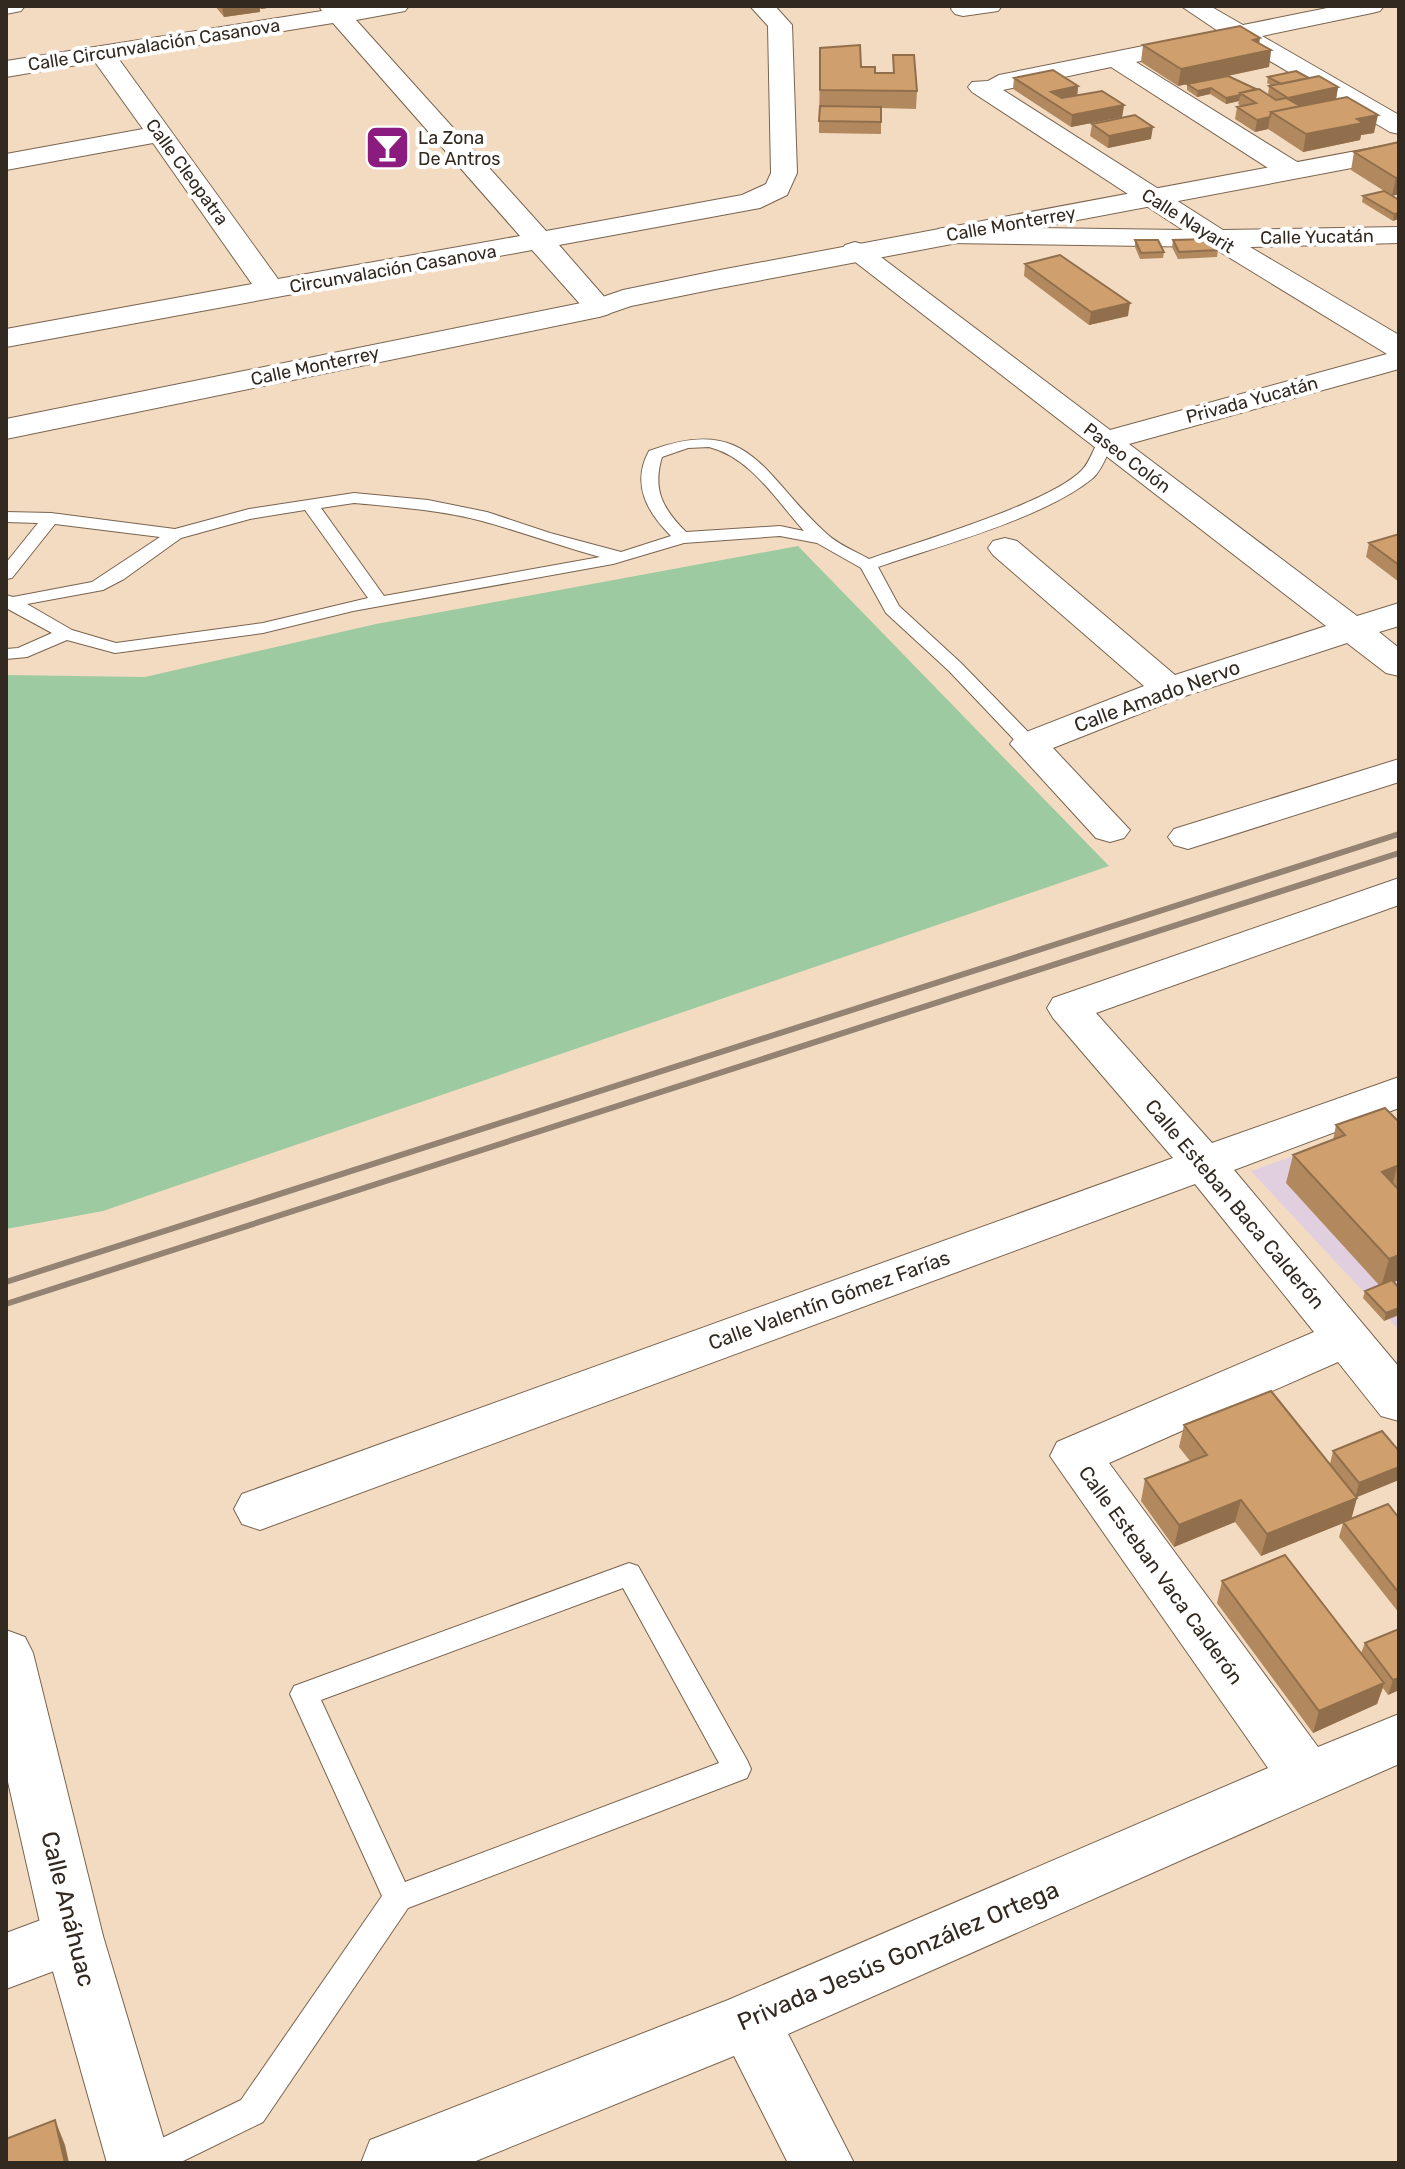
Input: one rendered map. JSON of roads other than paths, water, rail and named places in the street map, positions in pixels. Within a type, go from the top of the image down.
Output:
[{"type":"street","points":[[6,7],[13,6]]},
{"type":"street","name":"Calle Circunvalación Casanova","points":[[6,69],[335,10],[397,6]]},
{"type":"street","name":"Circunvalación Casanova","points":[[6,338],[750,202],[777,189],[784,173],[780,25],[762,6]]},
{"type":"street","points":[[963,9],[990,6]]},
{"type":"street","points":[[1193,6],[1399,126]]},
{"type":"street","points":[[1116,60],[1373,9]]},
{"type":"street","points":[[335,10],[543,241],[605,302]]},
{"type":"street","name":"Calle Cleopatra","points":[[102,54],[272,291]]},
{"type":"street","points":[[1116,60],[1292,171]]},
{"type":"street","name":"Calle Nayarit","points":[[1116,60],[981,87],[1151,199],[1399,348]]},
{"type":"street","points":[[6,162],[160,134]]},
{"type":"street","name":"Calle Monterrey","points":[[6,429],[855,251],[1399,151]]},
{"type":"street","name":"Calle Yucatán","points":[[948,235],[1216,239],[1399,235]]},
{"type":"street","name":"Paseo Colón","points":[[855,251],[1399,665]]},
{"type":"street","name":"Calle Monterrey","points":[[6,417],[605,302]]},
{"type":"street","name":"Privada Yucatán","points":[[1106,441],[1399,360]]},
{"type":"street","points":[[1005,548],[1169,689]]},
{"type":"street","name":"Calle Amado Nervo","points":[[1029,744],[1169,689],[1399,614]]},
{"type":"street","points":[[1029,744],[1110,830]]},
{"type":"street","points":[[1188,837],[1399,770]]},
{"type":"street","name":"Calle Esteban Baca Calderón","points":[[1399,891],[1068,1008],[1203,1163],[1399,1402]]},
{"type":"street","name":"Calle Valentín Gómez Farías","points":[[260,1509],[1399,1092]]},
{"type":"street","name":"Calle Esteban Vaca Calderón","points":[[1308,1779],[1075,1456],[1346,1338]]},
{"type":"street","name":"Calle Anáhuac","points":[[6,1653],[73,1936],[142,2163]]},
{"type":"street","name":"Privada Jesús González Ortega","points":[[393,2163],[748,2021],[1399,1738]]},
{"type":"street","points":[[6,1961],[73,1936]]},
{"type":"street","points":[[748,2021],[822,2163]]},
{"type":"lane","points":[[868,565],[1003,517],[1057,494],[1089,473],[1106,441]]},
{"type":"lane","points":[[682,538],[655,511],[647,476],[655,454],[683,444],[712,442],[735,452],[759,472],[822,539],[868,565],[892,609],[955,667],[1029,744]]},
{"type":"lane","points":[[7,602],[97,586],[118,575],[175,534],[249,514],[354,498],[428,505],[487,517],[544,537],[622,557]]},
{"type":"lane","points":[[310,505],[379,601]]},
{"type":"lane","points":[[6,517],[51,518],[175,534]]},
{"type":"lane","points":[[6,574],[51,518]]},
{"type":"lane","points":[[7,602],[66,634],[115,648],[263,628],[379,601],[622,557],[682,538],[780,531],[822,539]]},
{"type":"lane","points":[[6,654],[21,653],[66,634]]},
{"type":"lane","points":[[142,2163],[252,2111],[398,1898],[737,1769],[629,1574],[304,1694],[398,1898]]},
{"type":"railway","points":[[6,1282],[1399,834]]},
{"type":"railway","points":[[6,1304],[1399,853]]},
{"type":"place","name":"La Zona De Antros","points":[[387,148]]}]
